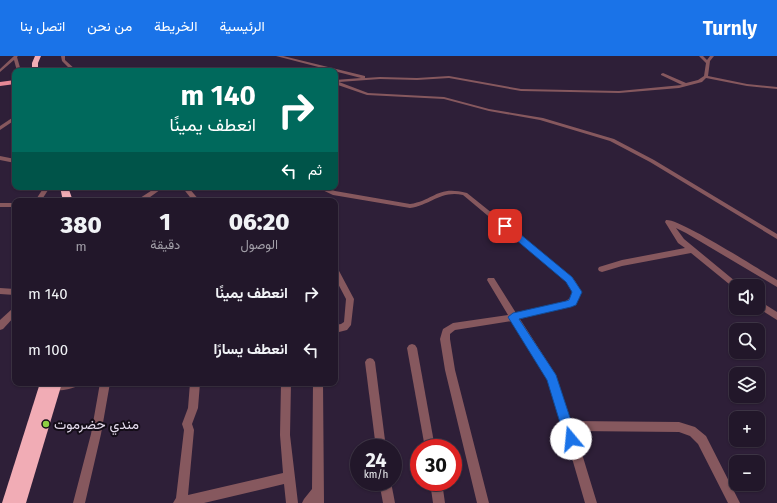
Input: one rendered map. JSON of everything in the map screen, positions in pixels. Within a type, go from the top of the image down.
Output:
[{"type":"highway","points":[[33,68],[32,61],[34,56]]},
{"type":"highway","points":[[34,68],[38,56]]},
{"type":"highway","points":[[10,503],[51,386]]},
{"type":"highway","points":[[18,503],[51,386]]},
{"type":"main road","points":[[1,84],[12,82]]},
{"type":"street","points":[[16,56],[18,68]]},
{"type":"street","points":[[0,71],[16,56]]},
{"type":"street","points":[[64,56],[63,60],[72,68]]},
{"type":"street","points":[[278,56],[330,68]]},
{"type":"street","points":[[701,56],[707,62]]},
{"type":"street","points":[[705,77],[707,62],[712,56]]},
{"type":"street","points":[[338,70],[360,75],[365,79]]},
{"type":"street","points":[[663,74],[686,85]]},
{"type":"street","points":[[338,82],[365,79],[423,79],[453,77],[515,89],[574,92],[638,92],[686,85],[705,77],[746,85],[777,88]]},
{"type":"street","points":[[338,83],[367,94],[444,98],[488,110],[541,119],[612,140],[652,161],[777,237]]},
{"type":"street","points":[[0,119],[12,119]]},
{"type":"street","points":[[0,128],[12,120]]},
{"type":"street","points":[[0,158],[12,161]]},
{"type":"street","points":[[143,198],[156,190]]},
{"type":"street","points":[[187,190],[193,198]]},
{"type":"street","points":[[326,190],[333,193],[410,206],[418,206],[432,197],[447,192],[459,192],[472,198],[569,279],[577,292],[573,302],[568,304],[513,317],[453,327],[446,332],[445,335],[450,370],[483,503]]},
{"type":"street","points":[[0,205],[12,205]]},
{"type":"street","points":[[729,280],[681,241],[668,222],[689,230],[777,284]]},
{"type":"street","points":[[602,269],[622,263],[691,250]]},
{"type":"street","points":[[338,276],[350,299],[348,322],[344,327],[338,328]]},
{"type":"street","points":[[491,280],[552,378],[591,503]]},
{"type":"street","points":[[0,291],[12,292]]},
{"type":"street","points":[[765,309],[777,318]]},
{"type":"street","points":[[0,326],[12,314]]},
{"type":"street","points":[[412,348],[428,439]]},
{"type":"street","points":[[370,362],[380,439]]},
{"type":"street","points":[[79,503],[96,434],[104,386]]},
{"type":"street","points":[[195,386],[193,408],[187,424],[188,430],[181,503],[290,477]]},
{"type":"street","points":[[286,386],[285,434],[292,503]]},
{"type":"street","points":[[318,386],[318,503]]},
{"type":"street","points":[[567,426],[690,429],[702,440],[734,503]]},
{"type":"street","points":[[308,503],[319,490]]},
{"type":"street","points":[[387,491],[389,503]]},
{"type":"street","points":[[437,491],[439,503]]},
{"type":"place","name":"مندي حضرموت","points":[[46,424]]},
{"type":"route","points":[[505,226],[569,279],[577,292],[573,302],[568,304],[513,317],[552,378],[571,439]]}]
